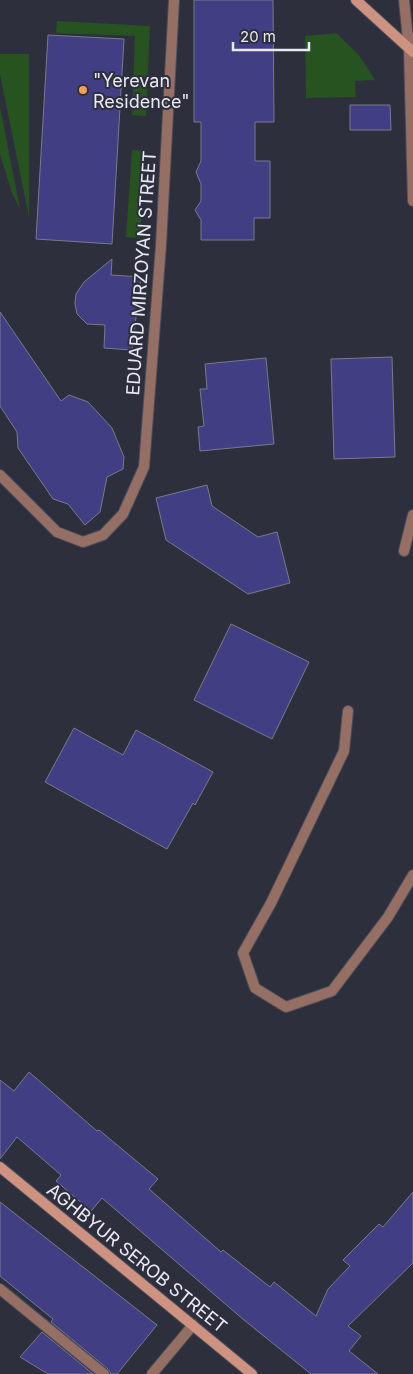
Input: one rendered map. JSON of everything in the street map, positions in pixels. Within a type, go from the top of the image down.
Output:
[{"type":"street","name":"EDUARD MIRZOYAN STREET","points":[[0,475],[56,532],[83,542],[103,535],[123,514],[144,467],[161,245],[174,0]]},
{"type":"street","points":[[356,0],[411,51]]},
{"type":"street","points":[[404,0],[411,51],[413,201]]},
{"type":"street","points":[[411,51],[413,38]]},
{"type":"street","points":[[404,552],[413,515]]},
{"type":"street","points":[[348,711],[344,751],[271,903],[243,954],[255,988],[286,1007],[332,991],[388,917],[413,875]]},
{"type":"street","name":"AGHBYUR SEROB STREET","points":[[0,1167],[252,1374]]},
{"type":"street","points":[[0,1289],[104,1374]]},
{"type":"street","points":[[152,1374],[193,1325]]},
{"type":"green space","points":[[57,21],[150,26],[146,116],[132,115],[135,36],[56,33]]},
{"type":"green space","points":[[336,33],[359,55],[375,80],[355,81],[356,97],[306,98],[305,36]]},
{"type":"green space","points":[[0,54],[29,54],[29,217],[0,74]]},
{"type":"green space","points":[[0,107],[20,209],[12,193],[0,154]]},
{"type":"green space","points":[[132,150],[145,151],[140,238],[126,237]]},
{"type":"building","points":[[194,0],[273,0],[274,122],[255,122],[255,161],[270,161],[270,218],[254,218],[254,240],[201,240],[201,220],[195,210],[201,201],[201,184],[196,172],[201,161],[201,122],[194,122]]},
{"type":"building","name":"\"Yerevan Residence\"","points":[[48,35],[124,39],[112,244],[36,239]]},
{"type":"building","points":[[350,105],[390,105],[391,130],[350,130]]},
{"type":"building","points":[[112,259],[111,275],[141,277],[132,350],[104,348],[105,325],[87,324],[77,314],[76,294],[84,282]]},
{"type":"building","points":[[0,312],[61,401],[69,395],[88,402],[112,428],[124,457],[123,469],[107,477],[100,512],[85,525],[68,504],[53,499],[18,448],[17,432],[0,406]]},
{"type":"building","points":[[392,357],[395,457],[334,459],[331,359]]},
{"type":"building","points":[[266,358],[274,444],[200,451],[198,427],[204,426],[200,389],[207,389],[205,364]]},
{"type":"building","points":[[207,485],[212,506],[258,537],[277,532],[290,583],[248,594],[166,540],[156,498]]},
{"type":"building","points":[[231,624],[309,662],[272,739],[194,700]]},
{"type":"building","points":[[74,728],[123,755],[136,730],[213,772],[167,849],[45,782]]},
{"type":"building","points":[[29,1072],[97,1131],[99,1130],[158,1179],[149,1189],[221,1252],[223,1250],[270,1287],[274,1282],[316,1316],[328,1289],[350,1266],[343,1260],[379,1224],[383,1227],[413,1192],[413,1263],[348,1326],[361,1336],[349,1351],[378,1374],[311,1374],[244,1320],[102,1198],[91,1211],[56,1181],[61,1175],[17,1137],[0,1159],[0,1080],[14,1091]]},
{"type":"building","points":[[0,1202],[157,1325],[117,1374],[111,1374],[108,1369],[51,1322],[53,1319],[0,1276]]},
{"type":"building","points":[[42,1332],[93,1374],[48,1374],[20,1357]]},
{"type":"place","name":"\"Yerevan Residence\"","points":[[83,90]]}]
